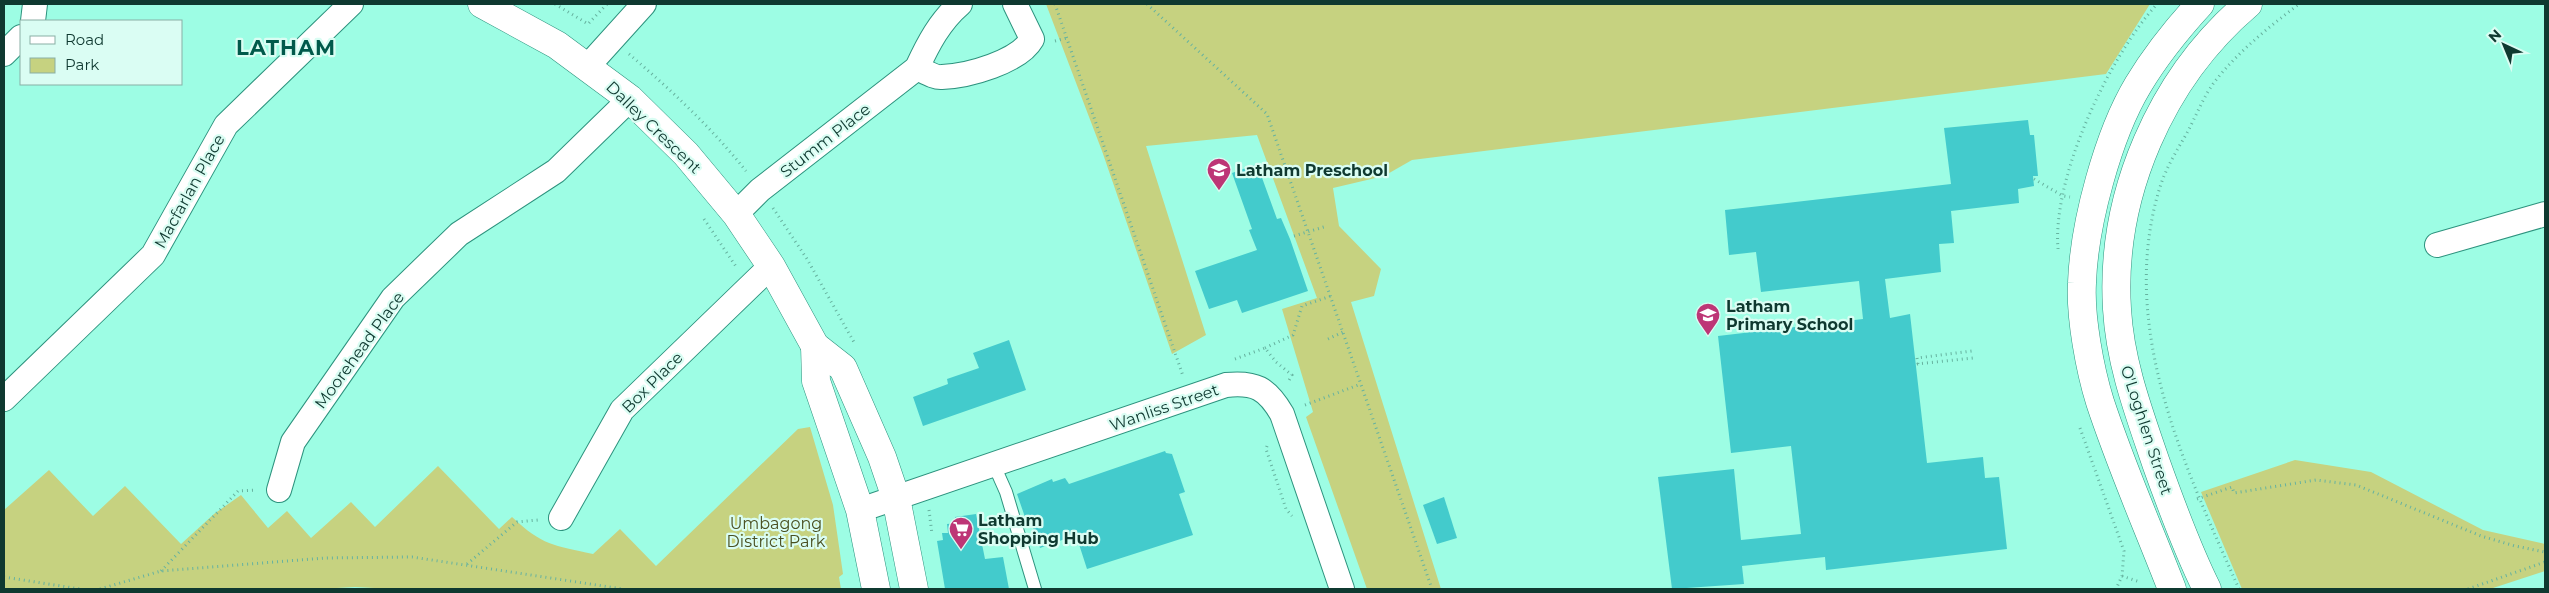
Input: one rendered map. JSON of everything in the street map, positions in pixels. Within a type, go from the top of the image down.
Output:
[{"type":"street","points":[[33,20],[35,4]]},
{"type":"street","name":"Macfarlan Place","points":[[4,399],[153,254],[226,125],[351,4]]},
{"type":"street","name":"Dalley Crescent","points":[[482,4],[557,45],[588,66],[630,99],[686,154],[736,214],[771,266],[815,346],[843,368],[882,457],[896,498],[914,589]]},
{"type":"street","points":[[588,66],[644,4]]},
{"type":"street","name":"Stumm Place","points":[[736,214],[760,190],[917,68],[930,40],[951,12],[960,4]]},
{"type":"street","points":[[917,68],[941,78],[985,68],[1019,54],[1027,48],[1032,40],[1015,4]]},
{"type":"street","name":"O'Loghlen Street","points":[[2172,589],[2100,401],[2084,326],[2082,283],[2096,193],[2115,136],[2138,86],[2172,34],[2200,4]]},
{"type":"street","name":"O'Loghlen Street","points":[[2202,588],[2134,398],[2117,310],[2118,250],[2128,192],[2145,145],[2167,102],[2198,56],[2234,16],[2248,4]]},
{"type":"street","points":[[4,54],[20,38]]},
{"type":"street","name":"Moorehead Place","points":[[279,490],[293,442],[393,298],[459,234],[556,171],[630,99]]},
{"type":"street","points":[[2437,245],[2545,214]]},
{"type":"street","name":"Box Place","points":[[561,518],[622,410],[771,266]]},
{"type":"street","name":"Dalley Crescent","points":[[815,346],[816,381],[860,510],[876,589]]},
{"type":"street","name":"Wanliss Street","points":[[860,510],[1226,385],[1251,384],[1268,393],[1282,414],[1342,589]]},
{"type":"lane","points":[[994,465],[1006,492],[1035,589]]},
{"type":"path","points":[[555,4],[588,24],[607,4]]},
{"type":"path","points":[[1055,4],[1184,379],[1188,398]]},
{"type":"path","points":[[1147,4],[1267,114],[1432,589]]},
{"type":"path","points":[[2239,589],[2199,498],[2166,403],[2152,353],[2146,289],[2154,214],[2160,188],[2169,164],[2215,81],[2260,34],[2299,4]]},
{"type":"path","points":[[627,53],[678,96],[726,146],[760,190]]},
{"type":"path","points":[[2034,179],[2063,196],[2058,231]]},
{"type":"path","points":[[699,211],[749,288]]},
{"type":"path","points":[[1294,236],[1327,226]]},
{"type":"path","points":[[1265,348],[1293,335],[1302,306],[1331,296]]},
{"type":"path","points":[[1328,339],[1343,332]]},
{"type":"path","points":[[1972,351],[1917,358],[1917,364],[1973,358]]},
{"type":"path","points":[[1282,414],[1361,384]]},
{"type":"path","points":[[2081,434],[2124,551],[2122,576],[2116,589]]},
{"type":"path","points":[[2199,498],[2232,487],[2234,492],[2316,480],[2356,485],[2481,536],[2545,552]]},
{"type":"path","points":[[161,571],[238,491],[279,490]]},
{"type":"path","points":[[928,505],[932,543]]},
{"type":"path","points":[[466,564],[518,522],[561,518]]},
{"type":"path","points":[[100,589],[161,571],[325,558],[412,557],[623,589]]},
{"type":"path","points":[[2468,589],[2545,562]]},
{"type":"path","points":[[2122,576],[2139,580]]},
{"type":"path","points":[[4,577],[80,589]]},
{"type":"green space","points":[[1046,4],[2150,4],[2106,74],[1412,160],[1384,176],[1333,188],[1339,226],[1381,269],[1374,296],[1351,302],[1441,589],[1367,589],[1306,417],[1313,412],[1282,309],[1317,298],[1257,135],[1146,146],[1206,335],[1172,354],[1102,151]]},
{"type":"green space","name":"Umbagong District Park","points":[[810,427],[833,505],[843,574],[839,577],[841,589],[394,589],[355,587],[318,589],[4,589],[4,510],[49,470],[93,516],[125,486],[181,544],[214,514],[241,495],[268,528],[287,511],[311,538],[351,502],[375,527],[438,466],[499,529],[512,517],[532,534],[549,543],[593,554],[620,529],[656,566],[798,429]]},
{"type":"green space","points":[[2295,460],[2371,472],[2483,530],[2545,544],[2545,571],[2490,589],[2242,589],[2201,492]]},
{"type":"building","points":[[2028,120],[2030,135],[2034,135],[2038,176],[2033,176],[2034,186],[2018,189],[2019,203],[1951,211],[1954,243],[1939,244],[1941,272],[1885,279],[1890,318],[1910,314],[1927,463],[1983,457],[1985,478],[1999,477],[2007,549],[1826,570],[1825,557],[1742,566],[1744,584],[1672,589],[1658,477],[1734,469],[1741,540],[1801,534],[1791,446],[1731,453],[1718,336],[1863,319],[1859,281],[1761,292],[1756,252],[1729,255],[1725,210],[1951,184],[1944,128]]},
{"type":"building","points":[[1257,164],[1277,219],[1281,218],[1290,239],[1308,291],[1242,313],[1237,300],[1209,309],[1195,271],[1257,250],[1249,230],[1252,229],[1232,173]]},
{"type":"building","points":[[1009,340],[1026,390],[923,426],[913,397],[948,384],[947,379],[979,368],[973,353]]},
{"type":"building","points":[[1165,451],[1172,454],[1185,492],[1179,494],[1193,535],[1087,569],[1076,535],[1040,548],[1030,519],[1026,520],[1017,494],[1052,479],[1053,482],[1065,478],[1069,484]]},
{"type":"building","points":[[1444,497],[1457,538],[1437,544],[1423,505]]},
{"type":"building","name":"Latham Shopping Hub","points":[[976,514],[985,559],[1003,557],[1009,589],[945,589],[937,541],[943,540],[942,533],[948,533],[947,524],[956,523],[955,517]]},
{"type":"place","name":"Latham Preschool","points":[[1219,191]]},
{"type":"place","name":"Latham Primary School","points":[[1708,336]]},
{"type":"place","name":"Latham Shopping Hub","points":[[961,550]]},
{"type":"district","name":"LATHAM","points":[[286,48]]}]
